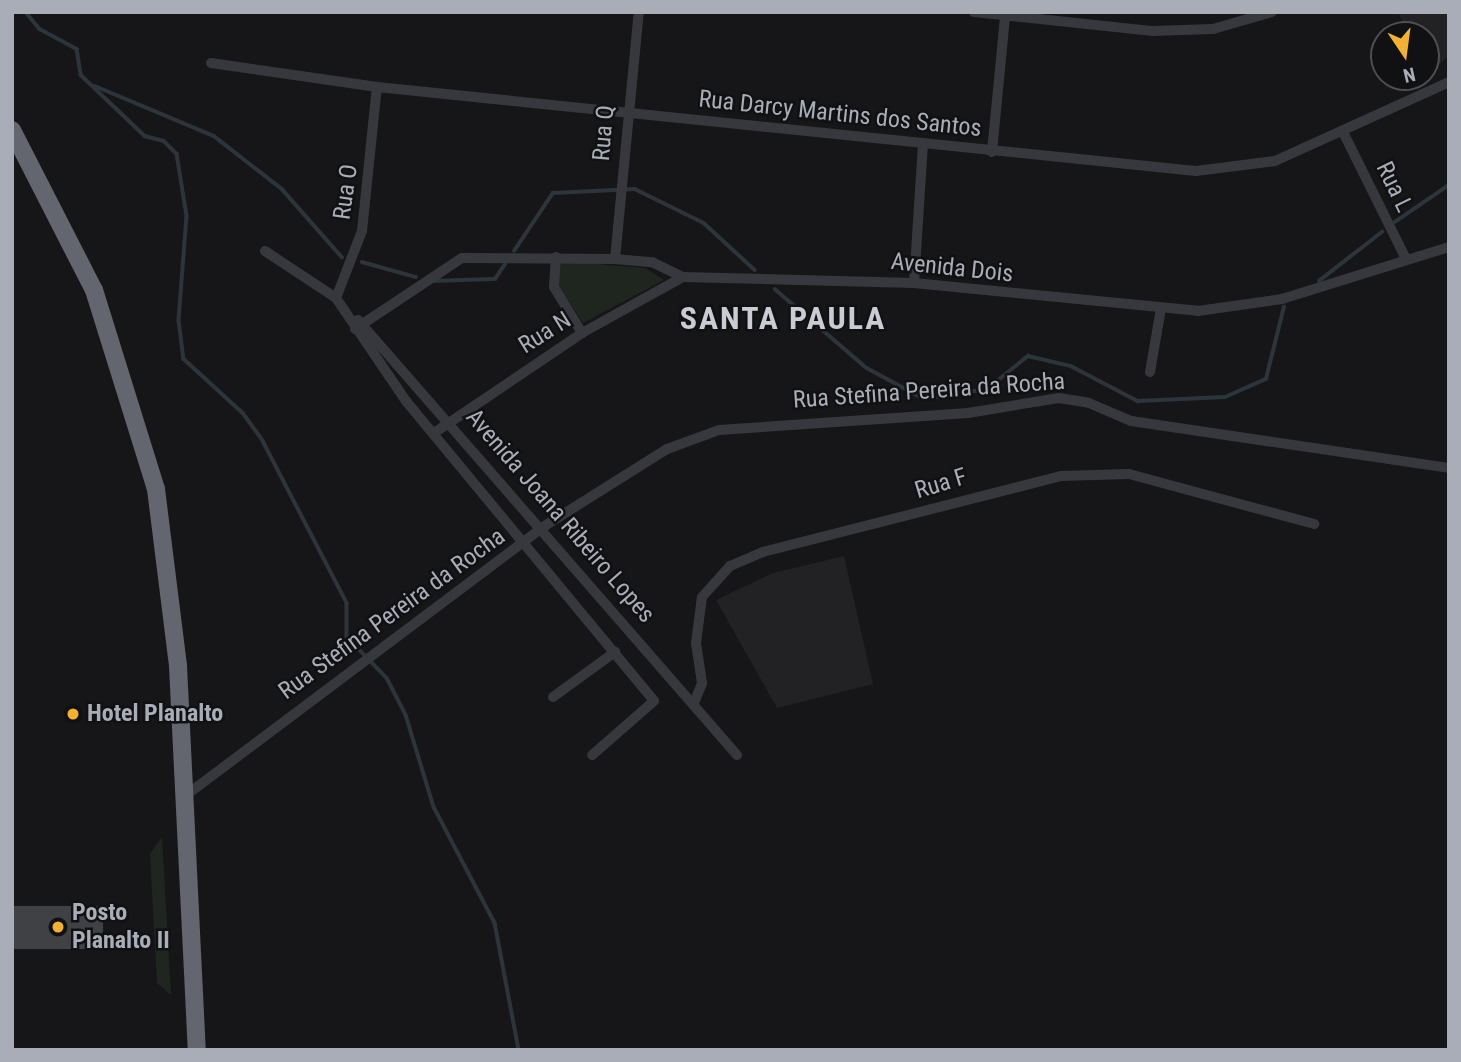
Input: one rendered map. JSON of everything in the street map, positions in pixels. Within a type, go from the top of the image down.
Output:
[{"type":"highway","points":[[12,130],[93,290],[156,489],[171,589],[185,796],[197,1050]]},
{"type":"street","name":"Rua Q","points":[[615,259],[626,111],[639,12]]},
{"type":"street","points":[[974,12],[1153,31],[1213,29],[1272,12]]},
{"type":"street","points":[[992,152],[1004,16]]},
{"type":"street","name":"Rua Darcy Martins dos Santos","points":[[211,63],[377,87],[626,111],[992,152],[1238,170],[1344,134],[1449,82]]},
{"type":"street","name":"Rua O","points":[[336,298],[362,231],[377,87]]},
{"type":"street","name":"Rua L","points":[[1344,134],[1406,259]]},
{"type":"street","points":[[914,283],[923,144]]},
{"type":"street","name":"Avenida Dois","points":[[358,326],[446,264],[477,257],[615,259],[652,262],[683,277],[914,283],[1161,308],[1225,310],[1282,299],[1449,247]]},
{"type":"street","name":"Avenida Joana Ribeiro Lopes","points":[[265,251],[336,298],[434,433],[654,701],[592,755]]},
{"type":"street","points":[[556,257],[554,287],[582,333]]},
{"type":"street","name":"Rua N","points":[[434,433],[448,420],[582,333],[683,277]]},
{"type":"street","points":[[1150,372],[1161,308]]},
{"type":"street","name":"Avenida Joana Ribeiro Lopes","points":[[358,326],[448,420],[543,527],[737,755]]},
{"type":"street","name":"Rua Stefina Pereira da Rocha","points":[[185,796],[242,747],[377,655],[526,544],[543,527],[667,449],[719,430],[968,413],[1059,398],[1089,403],[1131,421],[1449,468]]},
{"type":"street","name":"Rua F","points":[[694,703],[702,683],[696,643],[702,597],[722,572],[764,552],[1060,476],[1129,474],[1314,524]]},
{"type":"street","points":[[553,697],[615,652]]},
{"type":"shaded area","points":[[1398,12],[1449,12],[1449,56],[1440,63],[1440,21],[1402,21]]},
{"type":"shaded area","points":[[561,261],[645,268],[664,280],[583,323],[556,282]]},
{"type":"shaded area","points":[[844,556],[873,684],[777,708],[716,600],[773,573]]},
{"type":"shaded area","points":[[162,837],[171,995],[157,983],[150,854]]},
{"type":"building","name":"Posto Planalto II","points":[[12,906],[103,906],[103,949],[12,949]]},
{"type":"waterway","points":[[26,12],[40,29],[77,49],[81,75],[145,136],[164,141],[177,154],[187,216],[179,320],[184,359],[243,413],[263,441],[347,603],[347,637],[387,678],[406,715],[434,807],[495,923],[519,1050]]},
{"type":"waterway","points":[[95,86],[214,136],[282,189],[342,257]]},
{"type":"waterway","points":[[1395,222],[1449,185]]},
{"type":"waterway","points":[[514,251],[553,193],[635,189],[704,223],[755,270]]},
{"type":"waterway","points":[[1319,281],[1382,232]]},
{"type":"waterway","points":[[362,262],[416,277]]},
{"type":"waterway","points":[[431,281],[495,279],[505,264]]},
{"type":"waterway","points":[[775,289],[867,368],[924,399],[987,389],[1028,356],[1071,366],[1138,401],[1225,397],[1266,379],[1284,307]]},
{"type":"place","name":"Hotel Planalto","points":[[73,714]]},
{"type":"place","name":"Posto Planalto II","points":[[58,927]]},
{"type":"district","name":"SANTA PAULA","points":[[783,318]]}]
